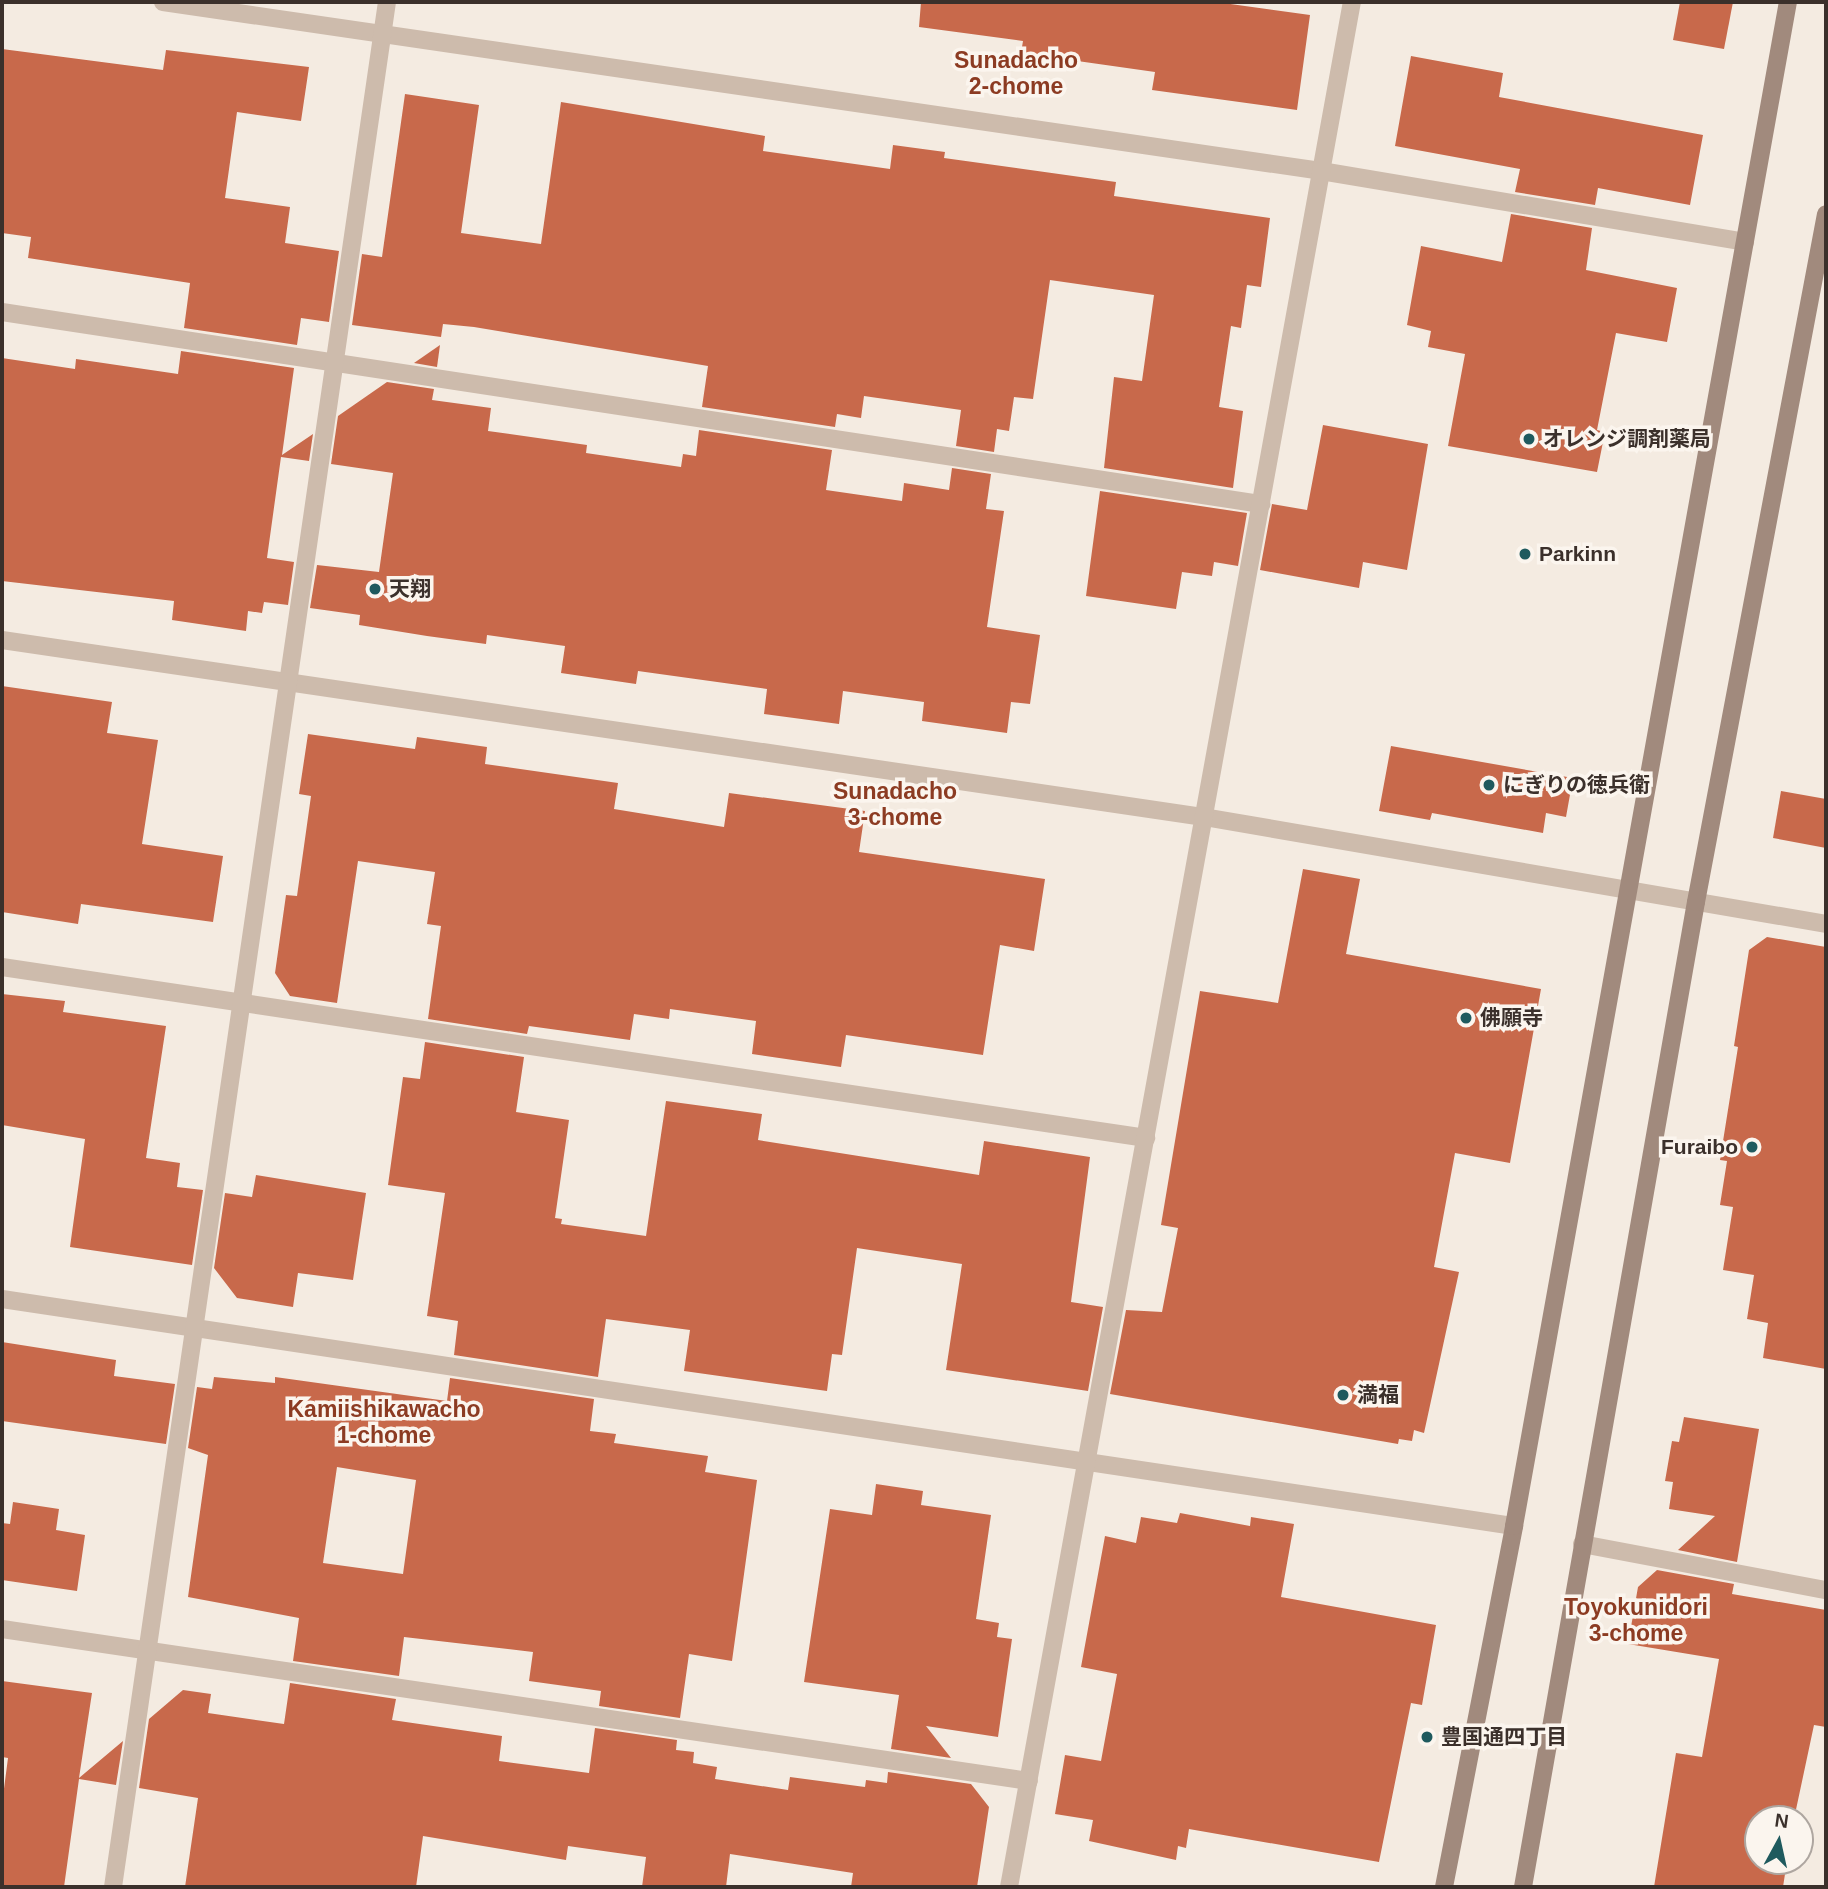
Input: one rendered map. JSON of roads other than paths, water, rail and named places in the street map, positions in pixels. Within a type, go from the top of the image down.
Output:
[{"type":"street","points":[[163,2],[1321,171],[1745,242]]},
{"type":"street","points":[[113,1887],[286,682],[387,2]]},
{"type":"street","points":[[1009,1887],[1352,2]]},
{"type":"street","points":[[1444,1887],[1514,1525],[1625,889],[1788,2]]},
{"type":"street","points":[[1522,1887],[1696,902],[1822,260],[1826,214]]},
{"type":"street","points":[[2,312],[1261,504]]},
{"type":"street","points":[[2,640],[1204,817],[1826,924]]},
{"type":"street","points":[[2,967],[241,1000],[1146,1138]]},
{"type":"street","points":[[2,1298],[1514,1525]]},
{"type":"street","points":[[1582,1544],[1826,1590]]},
{"type":"street","points":[[2,1629],[1028,1781]]},
{"type":"place","name":"オレンジ調剤薬局","points":[[1529,439]]},
{"type":"place","name":"Parkinn","points":[[1525,554]]},
{"type":"place","name":"天翔","points":[[375,589]]},
{"type":"place","name":"にぎりの徳兵衛","points":[[1489,785]]},
{"type":"place","name":"佛願寺","points":[[1466,1018]]},
{"type":"place","name":"Furaibo","points":[[1752,1147]]},
{"type":"place","name":"満福","points":[[1343,1395]]},
{"type":"place","name":"豊国通四丁目","points":[[1427,1737]]},
{"type":"district","name":"Sunadacho 2-chome","points":[[1016,73]]},
{"type":"district","name":"Sunadacho 3-chome","points":[[895,804]]},
{"type":"district","name":"Kamiishikawacho 1-chome","points":[[384,1422]]},
{"type":"district","name":"Toyokunidori 3-chome","points":[[1636,1620]]}]
